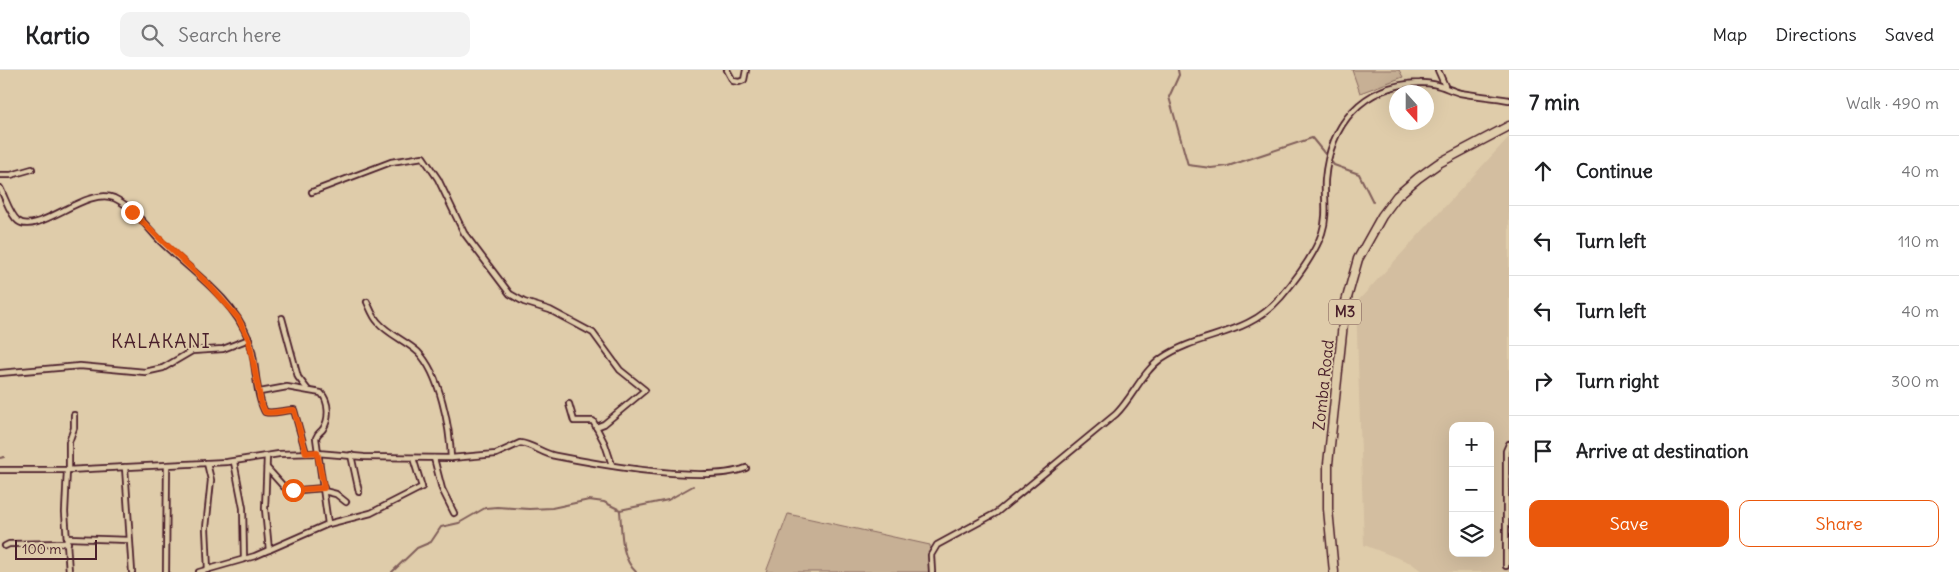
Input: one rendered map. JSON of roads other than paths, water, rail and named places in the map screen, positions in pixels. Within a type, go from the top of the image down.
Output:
[{"type":"highway","name":"Zomba Road","points":[[1334,572],[1328,510],[1328,464],[1345,305],[1358,259],[1382,216],[1398,196],[1418,178],[1439,163],[1509,126]]},
{"type":"street","points":[[728,70],[733,80],[739,82],[744,80],[746,70]]},
{"type":"street","points":[[1438,70],[1445,86]]},
{"type":"street","points":[[932,572],[930,555],[937,545],[996,513],[1116,414],[1151,368],[1162,358],[1183,348],[1249,324],[1272,307],[1299,273],[1322,232],[1326,208],[1327,162],[1336,135],[1354,110],[1380,90],[1394,86],[1422,83],[1445,86],[1463,93],[1509,100]]},
{"type":"street","points":[[312,192],[391,162],[423,157],[438,179],[464,233],[510,294],[524,302],[550,310],[593,333],[620,370],[645,390],[604,424],[596,427]]},
{"type":"street","points":[[0,175],[11,175],[32,169]]},
{"type":"street","points":[[0,188],[16,220],[24,224],[42,220],[101,195],[119,201],[213,290],[238,318],[249,340],[261,403],[265,412],[273,413],[294,410],[306,453]]},
{"type":"street","points":[[367,302],[379,323],[402,338],[425,360],[442,400],[451,458]]},
{"type":"street","points":[[282,318],[298,377],[308,390]]},
{"type":"street","points":[[0,373],[80,366],[145,372],[163,368],[192,351],[223,349],[249,340]]},
{"type":"street","points":[[260,392],[287,386],[321,393],[325,397],[328,407],[326,423],[316,438],[328,524]]},
{"type":"street","points":[[569,404],[574,421],[593,422],[612,465]]},
{"type":"street","points":[[69,572],[68,470],[69,442],[74,428],[74,415]]},
{"type":"street","points":[[0,470],[68,470],[234,462],[267,456],[317,452],[351,456],[451,458],[496,454],[520,443],[554,456],[655,471],[731,474],[746,468]]},
{"type":"street","points":[[1506,566],[1506,451],[1509,444]]},
{"type":"street","points":[[267,456],[266,509],[269,550]]},
{"type":"street","points":[[351,456],[359,492]]},
{"type":"street","points":[[199,572],[269,550],[328,524],[371,513],[422,487],[413,458]]},
{"type":"street","points":[[434,458],[442,489],[454,513]]},
{"type":"street","points":[[234,462],[243,508],[244,559]]},
{"type":"street","points":[[207,463],[211,480],[206,528],[208,570]]},
{"type":"street","points":[[166,572],[167,465]]},
{"type":"street","points":[[125,467],[132,572]]},
{"type":"street","points":[[267,468],[284,487],[300,490],[324,490],[336,494],[346,502]]},
{"type":"street","points":[[5,546],[68,540],[129,540]]},
{"type":"waterway","points":[[1178,70],[1179,75],[1169,97],[1188,165],[1211,168],[1228,166],[1312,138],[1334,165],[1359,174],[1373,202]]},
{"type":"waterway","points":[[0,458],[4,457]]},
{"type":"waterway","points":[[392,572],[417,548],[431,542],[441,527],[459,523],[485,508],[552,508],[589,500],[604,502],[620,510],[668,500],[693,486]]},
{"type":"waterway","points":[[620,511],[624,551],[636,572]]},
{"type":"district","name":"KALAKANI","points":[[161,341]]}]
